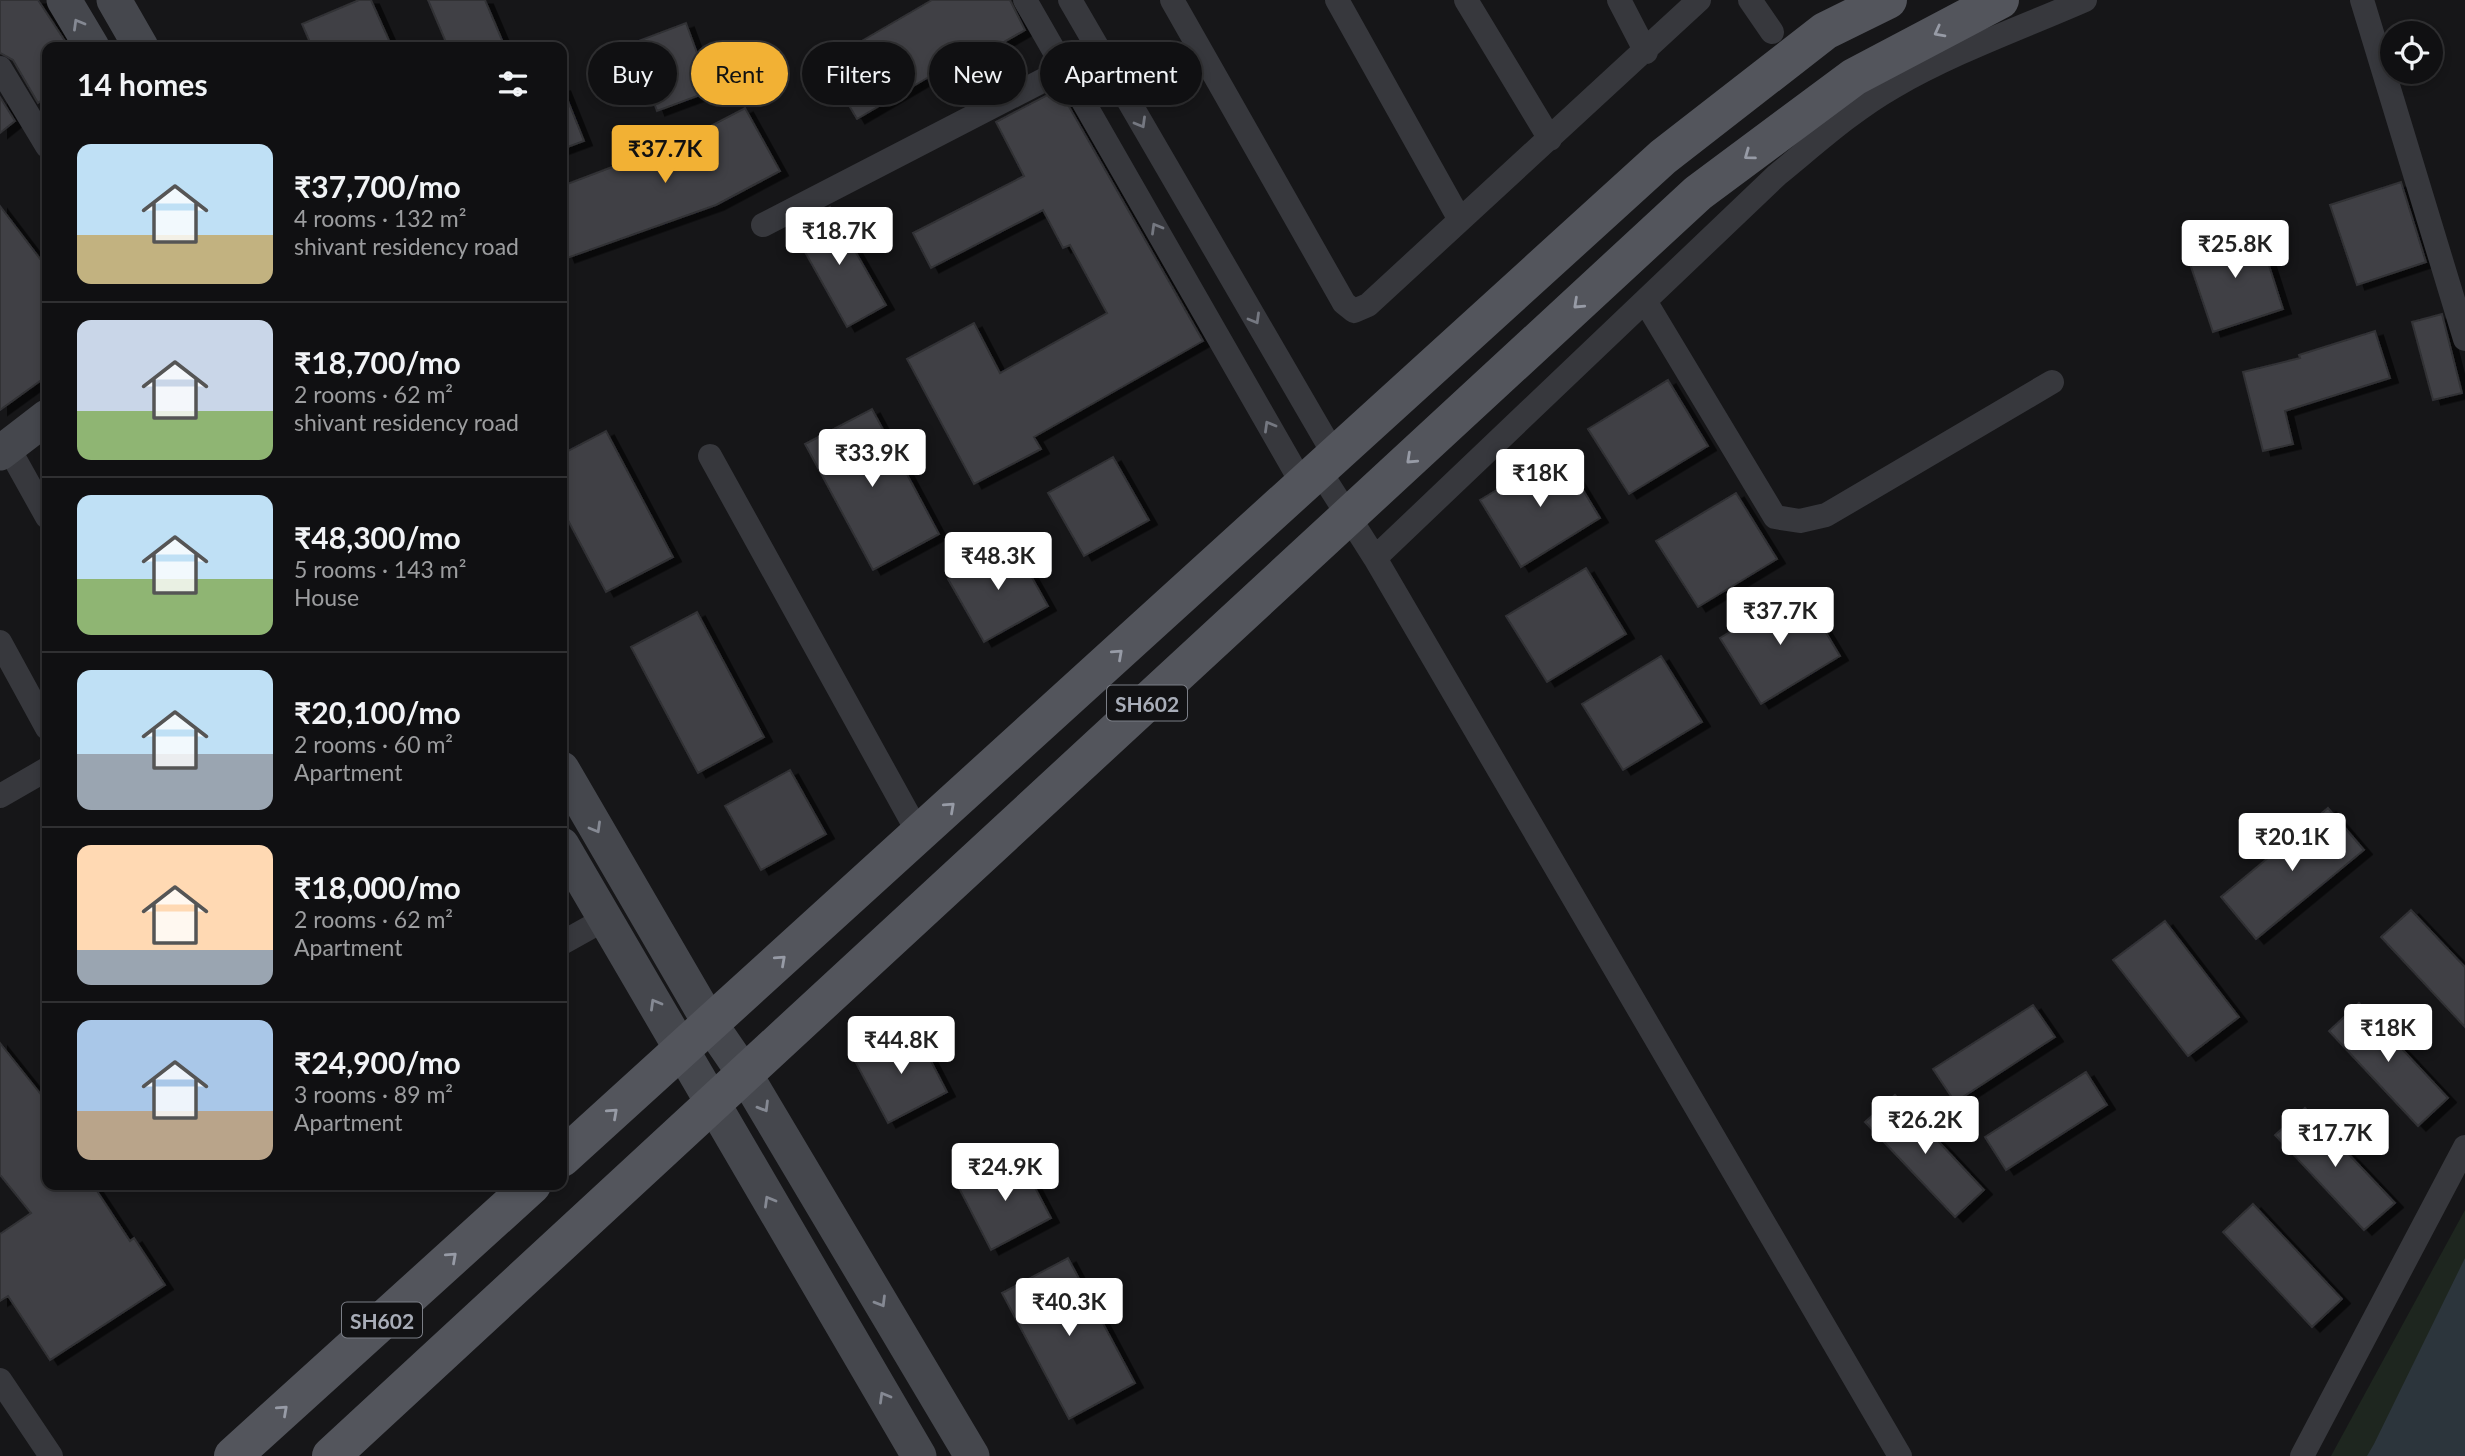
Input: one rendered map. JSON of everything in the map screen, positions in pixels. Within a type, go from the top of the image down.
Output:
[{"type":"main road","name":"SH602","points":[[567,1154],[711,1026],[1663,157],[1825,31],[1888,0]]},
{"type":"main road","name":"SH602","points":[[331,1456],[746,1076],[1698,193],[1854,77],[2000,0]]},
{"type":"main road","name":"SH602","points":[[233,1456],[526,1190]]},
{"type":"street","points":[[64,0],[89,42]]},
{"type":"street","points":[[114,0],[138,42]]},
{"type":"street","points":[[1025,0],[1049,42]]},
{"type":"street","points":[[1070,0],[1095,42]]},
{"type":"street","points":[[1171,0],[1344,303],[1354,311],[1368,305],[1646,52],[1699,0]]},
{"type":"street","points":[[1337,0],[1461,220]]},
{"type":"street","points":[[1466,0],[1550,139]]},
{"type":"street","points":[[1619,0],[1646,52]]},
{"type":"street","points":[[1750,0],[1772,32]]},
{"type":"street","points":[[1375,558],[1777,175],[1891,88],[2085,0]]},
{"type":"street","points":[[2362,0],[2465,339]]},
{"type":"street","points":[[0,68],[42,138]]},
{"type":"street","points":[[763,225],[1040,82]]},
{"type":"street","points":[[1088,105],[1375,558],[1900,1456]]},
{"type":"street","points":[[1128,105],[1319,471]]},
{"type":"street","points":[[1645,301],[1775,517],[1800,521],[1826,515],[2052,382]]},
{"type":"street","points":[[42,421],[4,450],[42,509]]},
{"type":"street","points":[[710,456],[919,834]]},
{"type":"street","points":[[0,642],[42,719]]},
{"type":"street","points":[[0,796],[42,772]]},
{"type":"street","points":[[567,778],[711,1026],[746,1076],[972,1456]]},
{"type":"street","points":[[567,854],[919,1456]]},
{"type":"street","points":[[567,940],[605,919]]},
{"type":"street","points":[[2302,1456],[2465,1147]]},
{"type":"street","points":[[0,1380],[51,1456]]},
{"type":"shaded area","points":[[2465,1210],[2465,1380],[2430,1456],[2331,1456]]},
{"type":"shaded area","points":[[2465,1258],[2465,1456],[2367,1456],[2374,1444]]},
{"type":"building","points":[[0,0],[38,0],[66,42],[42,42],[42,100],[38,103],[13,60],[0,53]]},
{"type":"building","points":[[359,0],[371,0],[390,42],[310,42],[302,24]]},
{"type":"building","points":[[428,0],[485,0],[503,42],[446,42]]},
{"type":"building","points":[[932,0],[1010,0],[1025,30],[1004,42],[929,42],[929,77],[915,85],[915,42],[860,42]]},
{"type":"building","points":[[686,23],[693,42],[691,98],[677,104],[677,42],[636,42]]},
{"type":"building","points":[[0,97],[15,121],[0,133]]},
{"type":"building","points":[[567,98],[584,141],[567,147]]},
{"type":"building","points":[[1040,99],[1040,105],[1068,105],[1203,341],[1034,437],[1041,449],[974,484],[907,359],[974,323],[1000,373],[1107,313],[1070,245],[1063,248],[1043,210],[931,268],[913,233],[1024,176],[996,122]]},
{"type":"building","points":[[655,105],[673,105],[657,111]]},
{"type":"building","points":[[849,105],[881,105],[857,119]]},
{"type":"building","points":[[745,108],[780,171],[716,205],[567,258],[567,184],[686,139]]},
{"type":"building","points":[[2401,182],[2426,262],[2357,285],[2330,205]]},
{"type":"building","points":[[0,206],[42,261],[42,380],[0,410]]},
{"type":"building","points":[[830,207],[886,305],[847,327],[791,227]]},
{"type":"building","points":[[2257,228],[2283,309],[2213,332],[2186,252]]},
{"type":"building","points":[[2442,314],[2462,393],[2433,400],[2412,322]]},
{"type":"building","points":[[2375,331],[2390,378],[2285,411],[2293,444],[2263,451],[2243,372],[2300,358],[2299,355]]},
{"type":"building","points":[[1668,380],[1708,446],[1629,494],[1588,429]]},
{"type":"building","points":[[872,409],[939,534],[873,570],[805,444]]},
{"type":"building","points":[[606,431],[673,557],[606,592],[567,518],[567,451]]},
{"type":"building","points":[[1560,452],[1600,518],[1521,567],[1480,500]]},
{"type":"building","points":[[1113,457],[1149,520],[1084,556],[1048,493]]},
{"type":"building","points":[[1736,493],[1777,559],[1698,607],[1656,541]]},
{"type":"building","points":[[1012,542],[1048,606],[984,642],[948,579]]},
{"type":"building","points":[[1586,568],[1626,634],[1547,682],[1506,616]]},
{"type":"building","points":[[1800,589],[1840,656],[1761,704],[1720,638]]},
{"type":"building","points":[[697,612],[764,737],[698,773],[631,647]]},
{"type":"building","points":[[1661,656],[1702,722],[1623,770],[1582,704]]},
{"type":"building","points":[[790,770],[826,834],[761,870],[725,806]]},
{"type":"building","points":[[2328,808],[2364,850],[2256,939],[2221,897]]},
{"type":"building","points":[[2411,910],[2465,967],[2465,1027],[2381,937]]},
{"type":"building","points":[[2165,921],[2239,1017],[2188,1056],[2113,960]]},
{"type":"building","points":[[2359,1003],[2448,1098],[2418,1126],[2329,1031]]},
{"type":"building","points":[[2033,1005],[2055,1037],[1955,1102],[1933,1069]]},
{"type":"building","points":[[915,1030],[947,1092],[888,1123],[855,1061]]},
{"type":"building","points":[[0,1043],[42,1096],[42,1190],[96,1190],[130,1241],[134,1238],[165,1285],[50,1360],[8,1296],[0,1301],[0,1234],[31,1213],[0,1175]]},
{"type":"building","points":[[2086,1072],[2107,1105],[2006,1170],[1985,1137]]},
{"type":"building","points":[[1895,1095],[1984,1190],[1955,1217],[1865,1122]]},
{"type":"building","points":[[2305,1108],[2395,1203],[2364,1230],[2275,1135]]},
{"type":"building","points":[[1019,1157],[1051,1218],[991,1250],[959,1188]]},
{"type":"building","points":[[2253,1204],[2342,1299],[2312,1327],[2223,1232]]},
{"type":"building","points":[[1068,1258],[1135,1383],[1069,1419],[1002,1293]]}]
